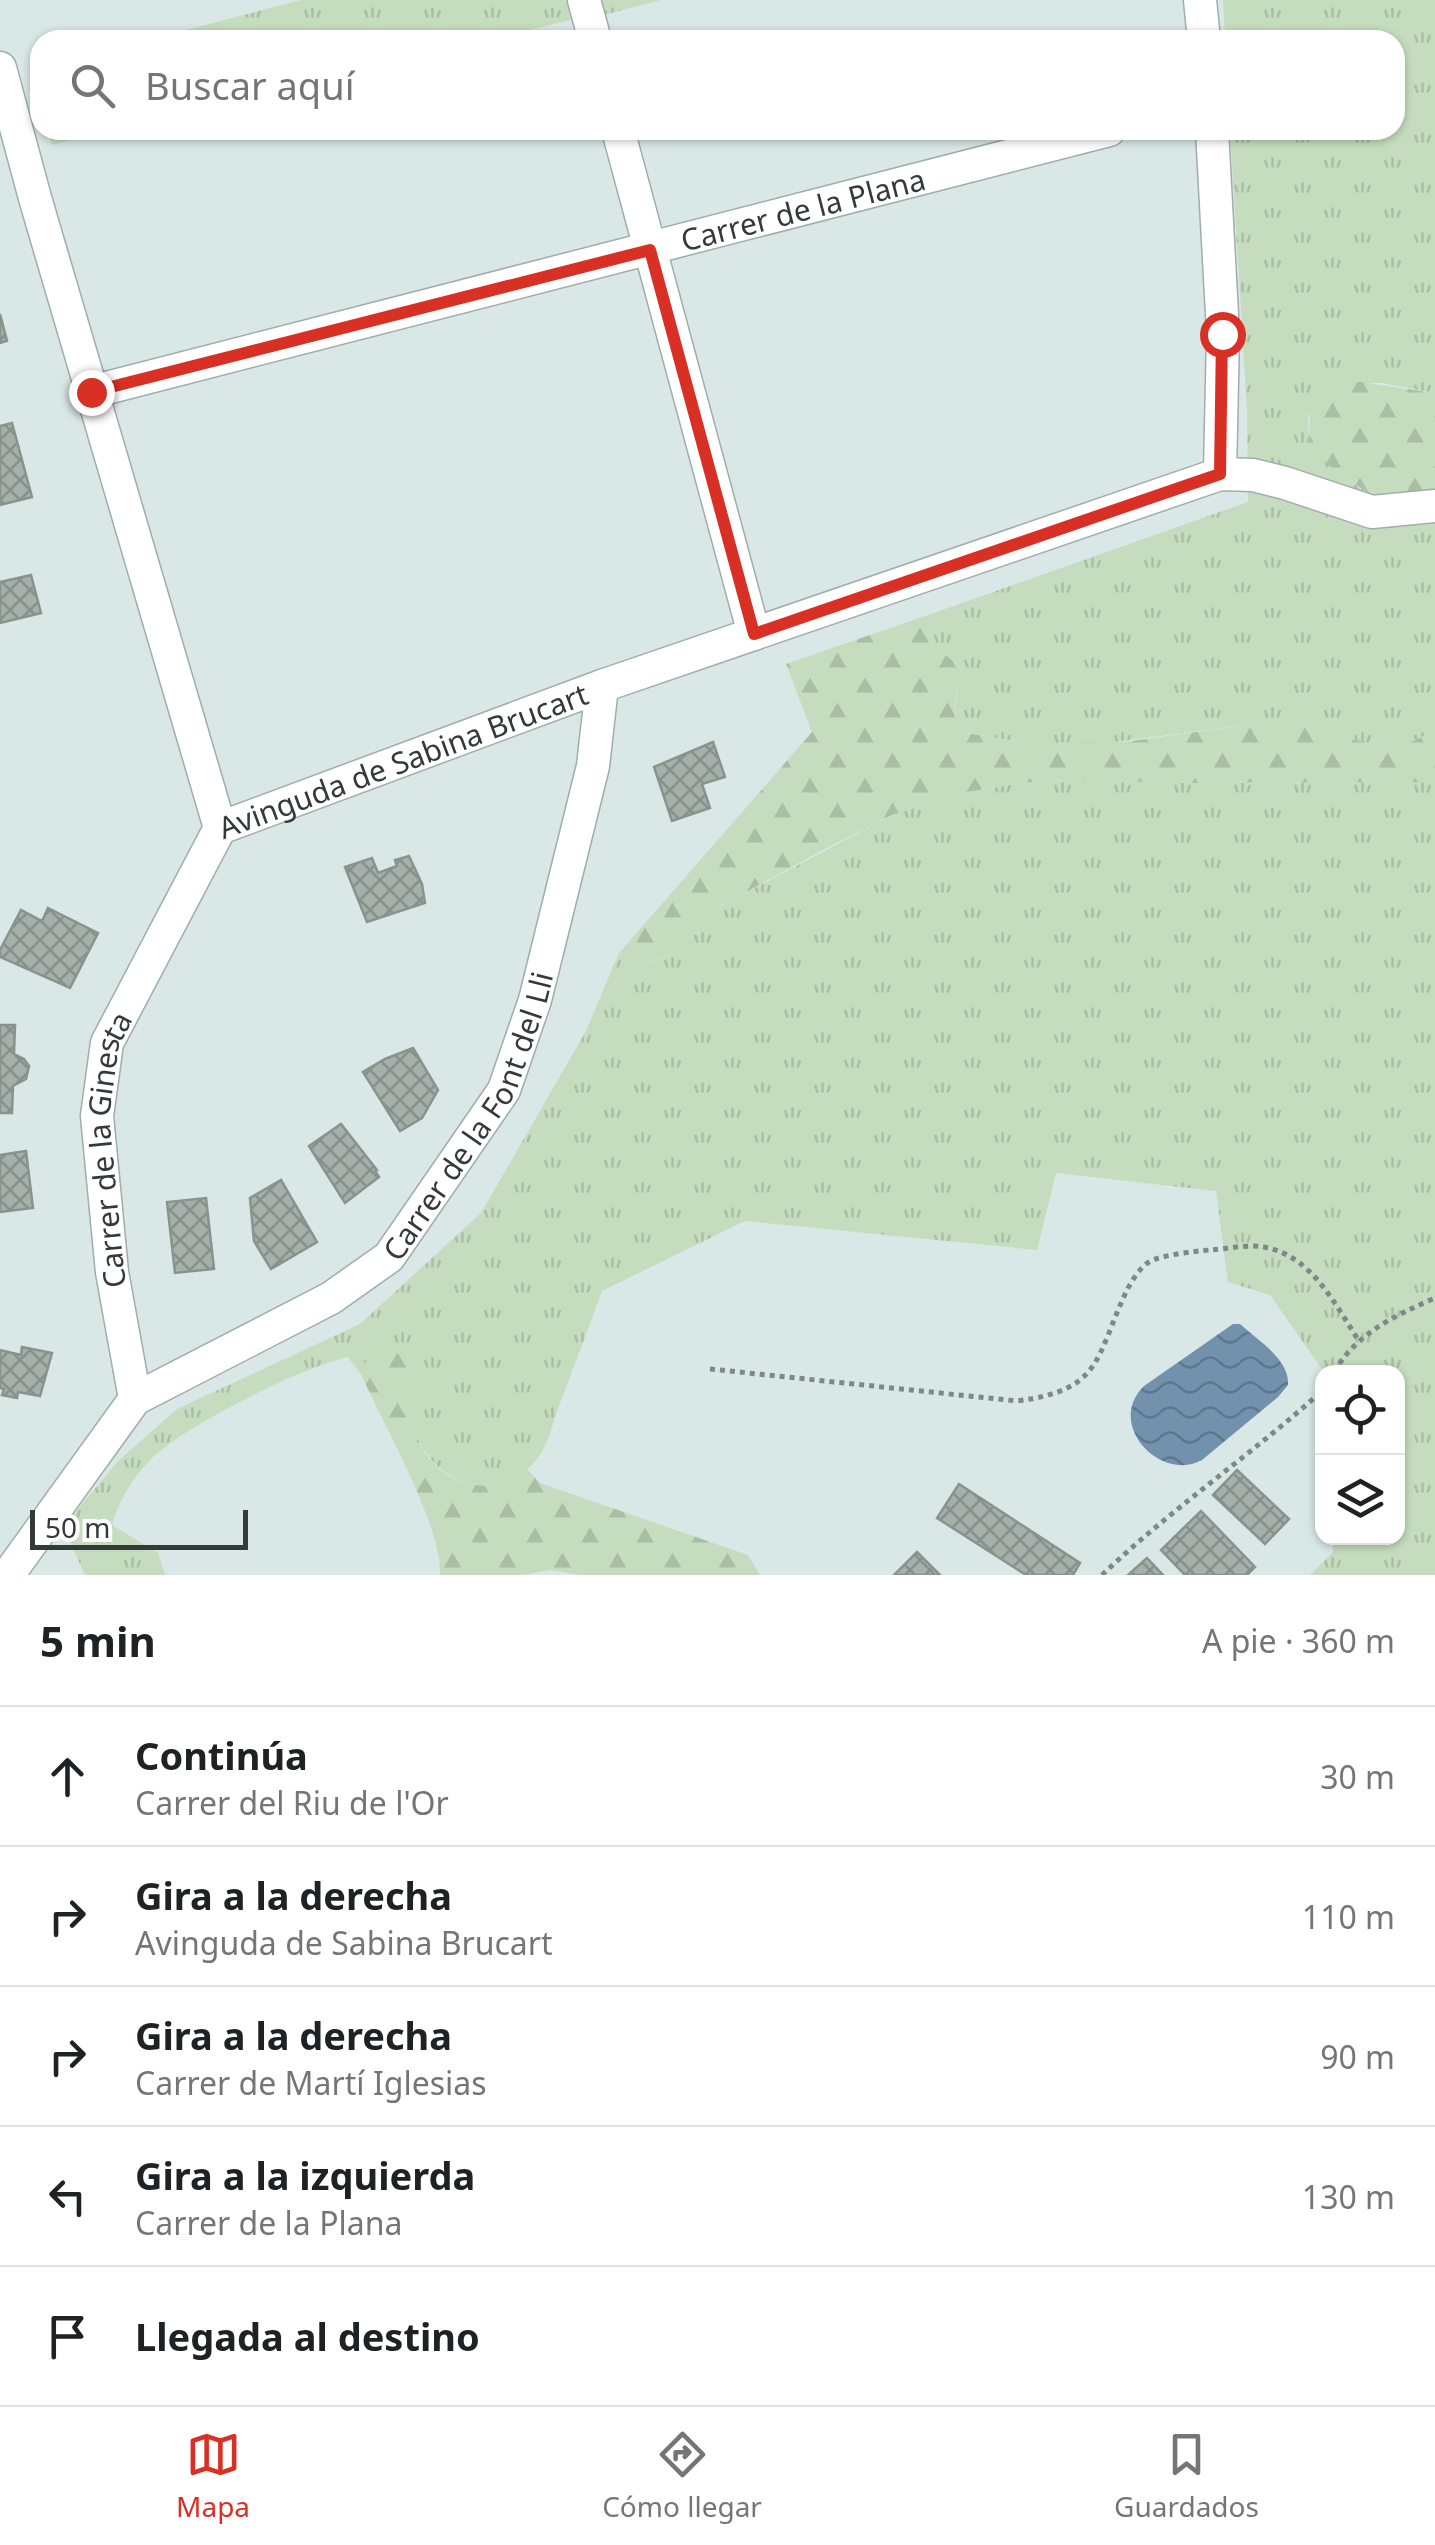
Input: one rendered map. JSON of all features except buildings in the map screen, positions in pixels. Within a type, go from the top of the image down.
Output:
[{"type":"street","points":[[584,0],[592,30]]},
{"type":"street","points":[[1200,0],[1203,30]]},
{"type":"street","name":"Avinguda de Sabina Brucart","points":[[0,68],[220,828],[602,686],[1220,474]]},
{"type":"street","points":[[621,140],[754,634]]},
{"type":"street","name":"Carrer de la Plana","points":[[91,392],[1071,140]]},
{"type":"street","points":[[1212,140],[1222,334],[1220,474],[1253,475],[1372,512],[1435,506]]},
{"type":"street","name":"Carrer de la Font del Lli","points":[[135,1399],[331,1298],[389,1257],[504,1090],[535,1000],[593,766],[602,686]]},
{"type":"street","name":"Carrer de la Ginesta","points":[[135,1399],[112,1272],[97,1116],[107,1043],[220,828]]},
{"type":"street","points":[[8,1575],[135,1399]]},
{"type":"path","points":[[710,1368],[1017,1402],[1053,1397],[1083,1380],[1104,1350],[1130,1283],[1150,1261],[1205,1250],[1262,1246],[1298,1260],[1325,1290],[1358,1341]]},
{"type":"path","points":[[1338,1365],[1348,1348],[1358,1341],[1399,1314],[1435,1298]]},
{"type":"path","points":[[1102,1575],[1143,1536],[1315,1397]]},
{"type":"green space","points":[[301,0],[566,0],[571,20],[530,30],[186,30]]},
{"type":"green space","points":[[601,0],[661,0],[604,15]]},
{"type":"green space","points":[[1223,0],[1435,0],[1435,393],[1381,383],[1331,383],[1308,416],[1309,446],[1336,471],[1383,500],[1435,520],[1435,731],[1402,746],[1261,723],[1107,743],[1027,743],[966,733],[955,724],[958,690],[966,672],[934,641],[928,615],[1248,502],[1247,411],[1231,140],[1405,140],[1405,30],[1224,30]]},
{"type":"green space","points":[[1360,382],[1435,393],[1435,520],[1367,491],[1309,447],[1310,402],[1317,389],[1331,383]]},
{"type":"green space","points":[[928,615],[934,641],[967,672],[957,690],[955,710],[955,724],[966,733],[1027,743],[1124,742],[1261,723],[1402,746],[1435,731],[1435,782],[1165,783],[1081,779],[961,793],[892,815],[823,850],[719,907],[679,949],[650,963],[619,953],[812,732],[786,664]]},
{"type":"green space","points":[[1081,779],[1165,783],[1435,782],[1435,1575],[1310,1575],[1333,1552],[1333,1545],[1405,1545],[1405,1365],[1319,1365],[1270,1295],[1228,1282],[1216,1191],[1056,1173],[1037,1250],[745,1221],[602,1291],[542,1450],[526,1471],[495,1485],[461,1481],[446,1473],[421,1445],[411,1410],[415,1347],[366,1364],[362,1376],[348,1357],[302,1373],[189,1431],[151,1459],[132,1482],[112,1525],[158,1553],[165,1575],[85,1575],[63,1527],[118,1461],[177,1409],[360,1324],[481,1213],[586,1031],[619,953],[651,963],[679,949],[719,907],[892,815],[961,793]]},
{"type":"green space","points":[[392,1345],[415,1347],[411,1390],[416,1432],[433,1463],[447,1474],[462,1482],[496,1484],[527,1469],[540,1483],[748,1555],[760,1575],[579,1575],[551,1570],[524,1575],[440,1575],[432,1530],[422,1503],[362,1376],[367,1357]]},
{"type":"water","points":[[1233,1324],[1240,1324],[1278,1358],[1288,1385],[1202,1460],[1186,1465],[1155,1457],[1134,1432],[1134,1401],[1144,1386]]},
{"type":"route","points":[[91,392],[650,250],[754,634],[1220,474],[1222,334]]}]
